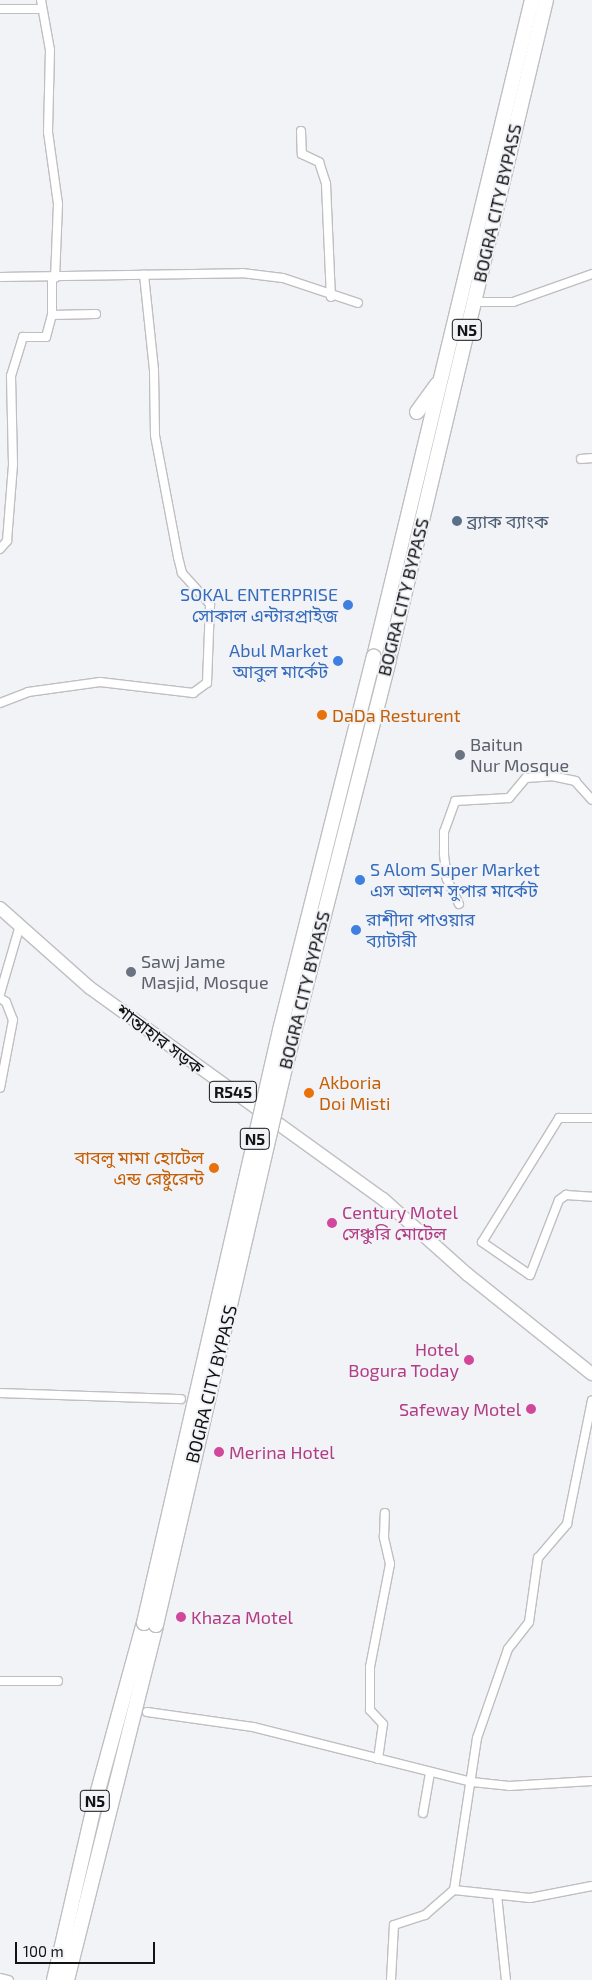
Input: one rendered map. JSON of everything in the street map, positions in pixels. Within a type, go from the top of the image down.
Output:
[{"type":"highway","name":"BOGRA CITY BYPASS","points":[[67,1980],[118,1798],[150,1624],[280,1030],[374,658],[532,0]]},
{"type":"highway","name":"BOGRA CITY BYPASS","points":[[54,1980],[90,1796],[150,1624],[290,1048],[389,660],[546,0]]},
{"type":"highway","points":[[417,412],[441,379]]},
{"type":"main road","name":"শান্তাহার সড়ক","points":[[0,908],[90,988],[383,1198],[467,1274],[592,1374]]},
{"type":"street","points":[[0,549],[7,541],[13,464],[10,397],[23,337],[46,337],[52,315],[58,204],[48,132],[50,50],[40,9],[41,0]]},
{"type":"street","points":[[0,9],[40,9]]},
{"type":"street","points":[[301,131],[302,154],[319,162],[326,184],[331,297]]},
{"type":"street","points":[[0,277],[53,278],[242,273],[283,278],[331,297],[358,303]]},
{"type":"street","points":[[482,302],[512,302],[592,274]]},
{"type":"street","points":[[0,703],[28,692],[100,682],[193,692],[207,683],[210,604],[182,572],[178,557],[155,435],[154,370],[144,275]]},
{"type":"street","points":[[52,315],[96,314]]},
{"type":"street","points":[[581,459],[592,458]]},
{"type":"street","points":[[459,904],[447,879],[444,853],[444,832],[455,801],[509,798],[526,778],[552,776],[575,781],[592,800]]},
{"type":"street","points":[[0,1088],[13,1020],[6,1002],[0,996],[20,925]]},
{"type":"street","points":[[592,1118],[559,1118],[482,1242],[530,1275],[559,1200],[566,1195],[592,1197]]},
{"type":"street","points":[[0,1393],[182,1399]]},
{"type":"street","points":[[391,1980],[394,1925],[425,1915],[454,1890],[478,1738],[508,1649],[529,1622],[538,1558],[568,1524],[592,1400]]},
{"type":"street","points":[[378,1759],[383,1724],[370,1710],[370,1667],[390,1564],[384,1537],[385,1513]]},
{"type":"street","points":[[0,1681],[58,1681]]},
{"type":"street","points":[[147,1712],[253,1726],[430,1773],[472,1782],[509,1786],[592,1781]]},
{"type":"street","points":[[423,1813],[430,1773]]},
{"type":"street","points":[[454,1890],[530,1898],[592,1886]]},
{"type":"street","points":[[497,1895],[506,1980]]},
{"type":"street","points":[[0,1978],[9,1980]]},
{"type":"place","name":"ব্র্যাক ব্যাংক","points":[[457,521]]},
{"type":"place","name":"SOKAL ENTERPRISE সোকাল এন্টারপ্রাইজ","points":[[348,605]]},
{"type":"place","name":"Abul Market আবুল মার্কেট","points":[[338,661]]},
{"type":"place","name":"DaDa Resturent","points":[[322,715]]},
{"type":"place","name":"Baitun Nur Mosque","points":[[460,755]]},
{"type":"place","name":"S Alom Super Market এস আলম সুপার মার্কেট","points":[[360,880]]},
{"type":"place","name":"রাশীদা পাওয়ার ব্যাটারী","points":[[356,930]]},
{"type":"place","name":"Sawj Jame Masjid, Mosque","points":[[131,972]]},
{"type":"place","name":"Akboria Doi Misti","points":[[309,1093]]},
{"type":"place","name":"বাবলু মামা হোটেল এন্ড রেষ্টুরেন্ট","points":[[214,1168]]},
{"type":"place","name":"Century Motel সেঞ্চুরি মোটেল","points":[[332,1223]]},
{"type":"place","name":"Hotel Bogura Today","points":[[469,1360]]},
{"type":"place","name":"Safeway Motel","points":[[531,1409]]},
{"type":"place","name":"Merina Hotel","points":[[219,1452]]},
{"type":"place","name":"Khaza Motel","points":[[181,1617]]}]
